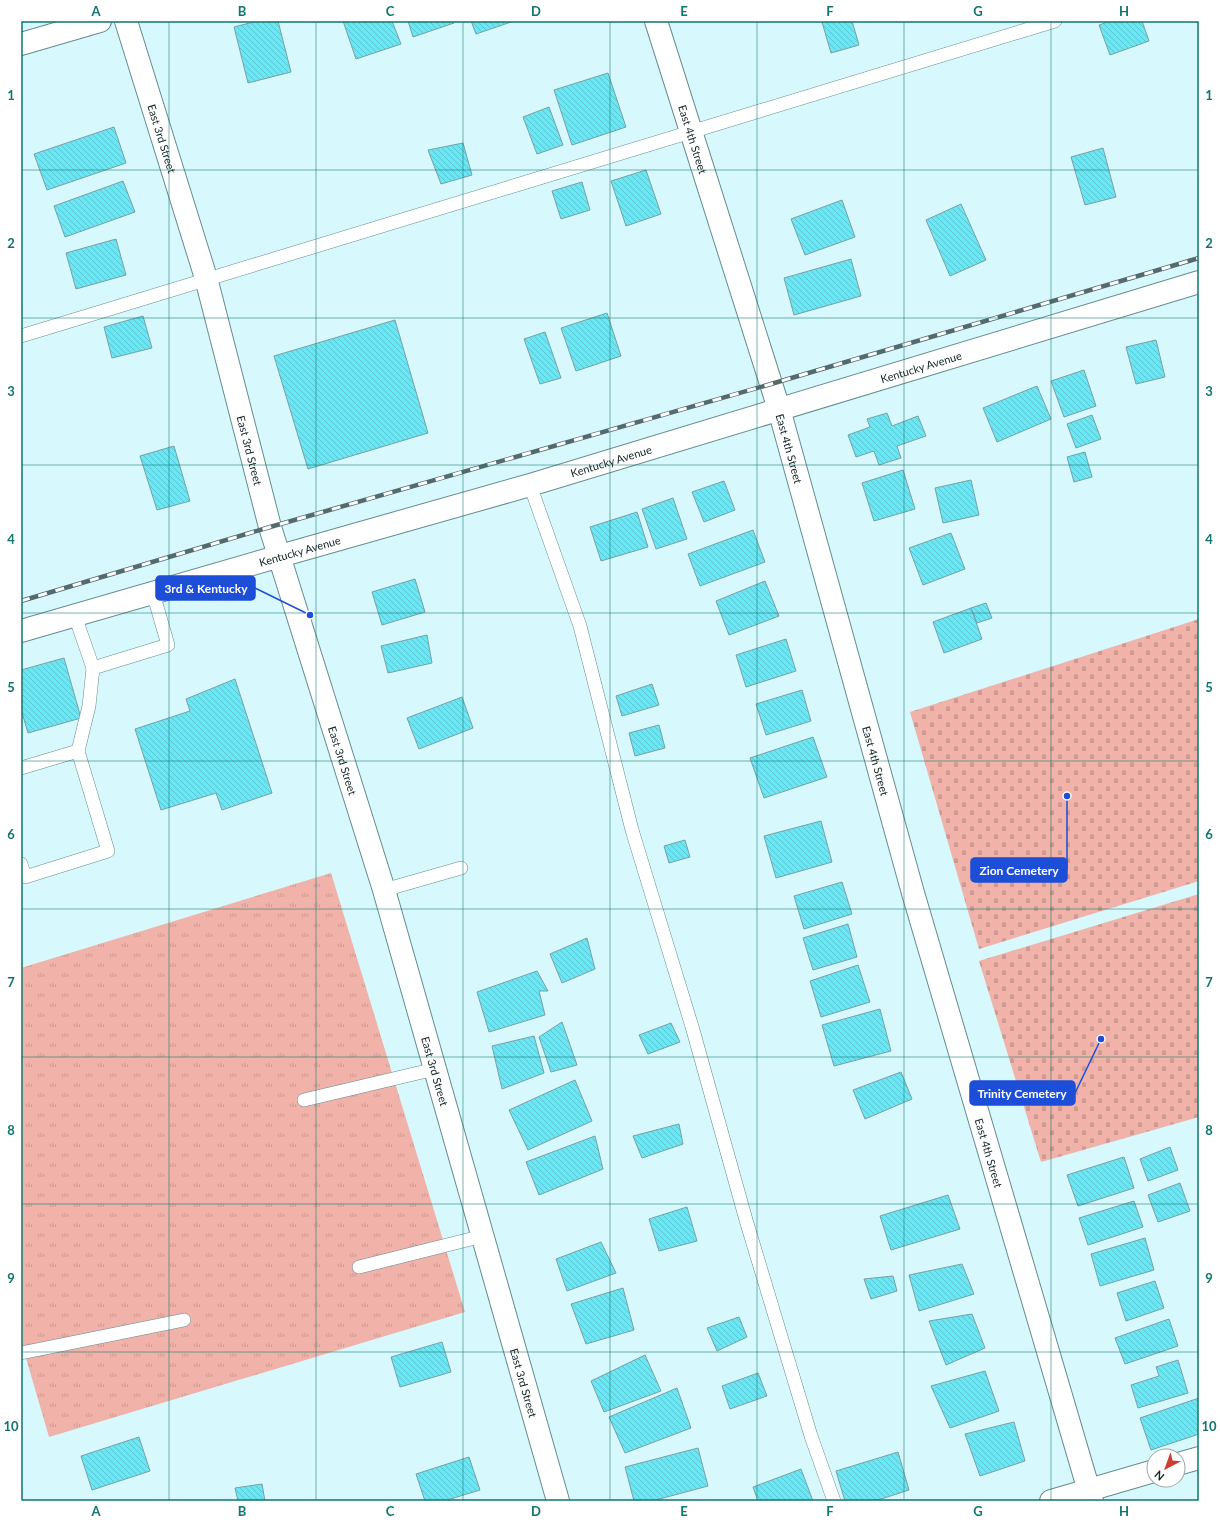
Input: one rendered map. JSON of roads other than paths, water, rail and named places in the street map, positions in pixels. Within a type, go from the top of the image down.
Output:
[{"type":"street","points":[[21,44],[100,21]]},
{"type":"street","name":"East 3rd Street","points":[[126,21],[206,278],[270,526],[384,890],[558,1501]]},
{"type":"street","name":"East 4th Street","points":[[656,21],[779,409],[913,893],[1091,1496]]},
{"type":"street","name":"Kentucky Avenue","points":[[21,631],[530,486],[1199,282]]},
{"type":"street","points":[[1186,1462],[1199,1458]]},
{"type":"street","points":[[1051,1501],[1091,1496],[1146,1474]]},
{"type":"lane","points":[[21,336],[206,278],[691,133],[1055,21]]},
{"type":"lane","points":[[530,486],[580,626],[632,830],[811,1436],[834,1501]]},
{"type":"lane","points":[[93,668],[168,645],[153,593]]},
{"type":"lane","points":[[21,864],[26,877],[108,851],[78,751],[89,706],[93,668],[75,616]]},
{"type":"lane","points":[[21,768],[78,751]]},
{"type":"lane","points":[[384,890],[461,868]]},
{"type":"lane","points":[[304,1100],[435,1069]]},
{"type":"lane","points":[[359,1267],[483,1236]]},
{"type":"lane","points":[[21,1353],[184,1320]]},
{"type":"railway","points":[[21,601],[270,527],[771,384],[1199,258]]},
{"type":"place","name":"3rd & Kentucky","points":[[310,615]]},
{"type":"place","name":"Zion Cemetery","points":[[1067,796]]},
{"type":"place","name":"Trinity Cemetery","points":[[1101,1039]]}]
